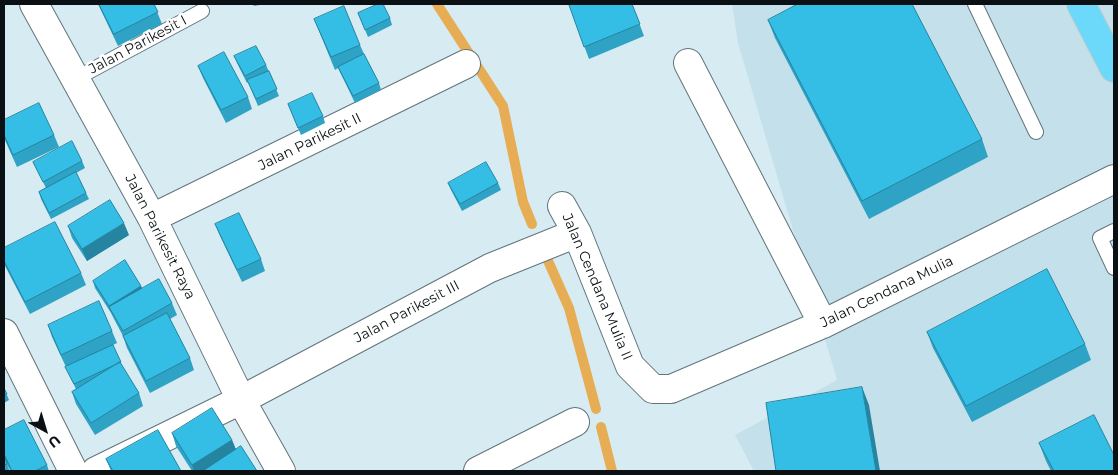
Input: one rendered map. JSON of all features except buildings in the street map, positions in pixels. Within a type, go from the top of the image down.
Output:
[{"type":"highway","points":[[1081,4],[1114,68]]},
{"type":"street","name":"Jalan Parikesit Raya","points":[[34,4],[152,218],[241,400],[281,471]]},
{"type":"street","name":"Jalan Parikesit II","points":[[152,218],[466,64]]},
{"type":"street","points":[[688,64],[823,324]]},
{"type":"street","name":"Jalan Cendana Mulia","points":[[653,390],[671,389],[692,382],[823,324],[1114,179]]},
{"type":"street","name":"Jalan Cendana Mulia II","points":[[562,206],[577,233],[630,366],[653,390]]},
{"type":"street","name":"Jalan Parikesit III","points":[[96,471],[241,400],[490,268],[577,233]]},
{"type":"street","points":[[4,333],[73,471]]},
{"type":"street","points":[[478,471],[574,422]]},
{"type":"lane","points":[[975,4],[1036,132]]},
{"type":"lane","name":"Jalan Parikesit I","points":[[75,79],[202,11]]},
{"type":"lane","points":[[1114,231],[1100,238],[1114,268]]},
{"type":"shaded area","points":[[732,4],[1114,4],[1114,471],[754,471],[735,435],[837,380],[738,43]]},
{"type":"waterway","points":[[437,4],[503,106],[523,202],[532,224]]},
{"type":"waterway","points":[[545,254],[569,308],[596,409]]},
{"type":"waterway","points":[[601,427],[612,471]]}]
